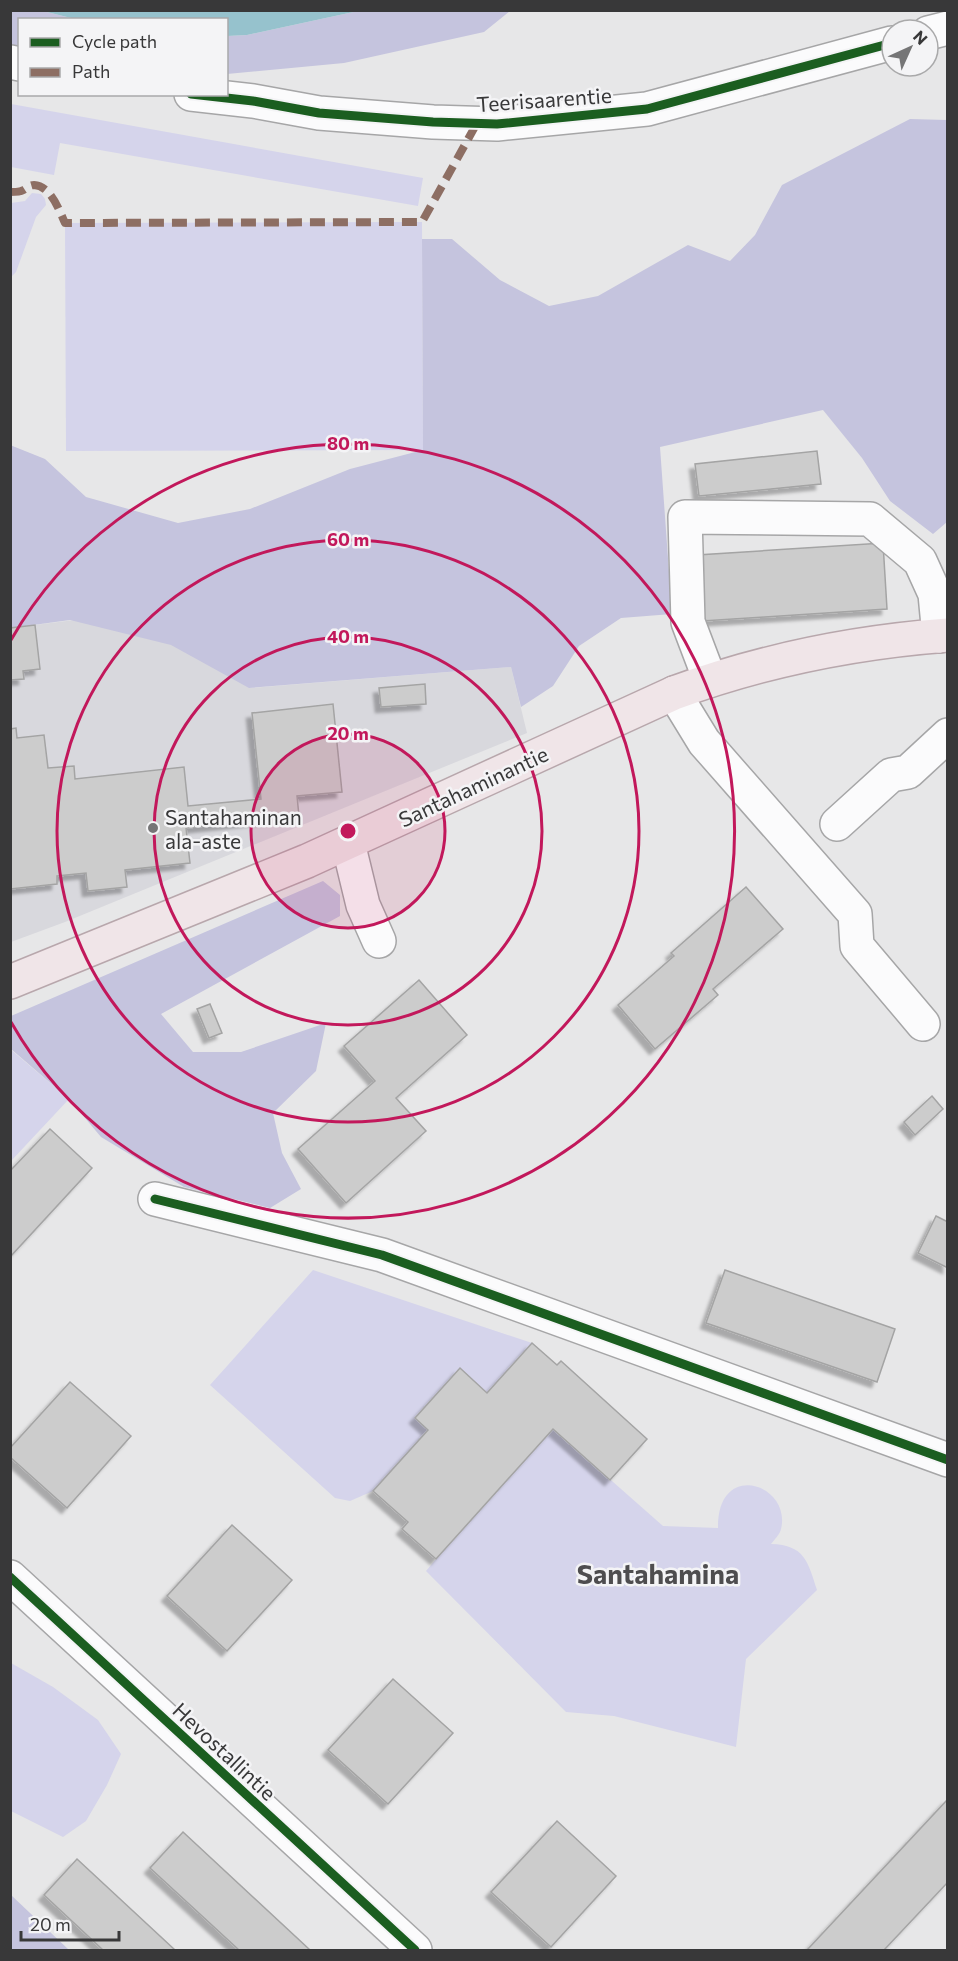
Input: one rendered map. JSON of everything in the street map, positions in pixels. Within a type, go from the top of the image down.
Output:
[{"type":"main road","name":"Santahaminantie","points":[[10,982],[307,861],[674,693],[710,680],[773,663],[851,646],[943,636]]},
{"type":"street","name":"Teerisaarentie","points":[[209,96],[253,101],[319,113],[433,122],[496,124],[647,109],[880,46]]},
{"type":"street","points":[[710,680],[688,622],[685,517],[870,519],[920,561],[935,594],[943,636]]},
{"type":"street","points":[[674,693],[704,742],[855,914],[857,946],[923,1024]]},
{"type":"street","points":[[837,824],[891,775],[908,772],[948,735]]},
{"type":"street","points":[[348,843],[363,905],[379,941]]},
{"type":"street","points":[[155,1199],[382,1255],[948,1460]]},
{"type":"street","name":"Hevostallintie","points":[[10,1577],[416,1950]]},
{"type":"shaded area","points":[[11,11],[43,11],[71,18],[18,18],[18,48],[11,46]]},
{"type":"shaded area","points":[[43,11],[358,11],[247,35],[228,36],[228,18],[71,18]]},
{"type":"shaded area","points":[[358,11],[510,11],[484,32],[344,63],[228,74],[228,36],[247,35]]},
{"type":"shaded area","points":[[11,104],[423,178],[418,206],[60,143],[54,175],[11,167]]},
{"type":"shaded area","points":[[910,119],[947,120],[947,522],[933,534],[890,501],[862,458],[823,410],[660,447],[672,614],[621,618],[579,646],[553,686],[521,707],[511,667],[249,688],[171,645],[70,620],[11,628],[10,445],[45,459],[86,497],[178,523],[250,509],[350,469],[423,450],[422,239],[452,239],[500,280],[549,306],[598,296],[688,245],[730,261],[755,235],[782,185]]},
{"type":"shaded area","points":[[32,193],[41,194],[46,205],[36,217],[16,272],[11,277],[11,203],[25,201]]},
{"type":"shaded area","points":[[422,222],[423,450],[66,451],[65,223]]},
{"type":"shaded area","name":"Santahaminan ala-aste","points":[[192,615],[250,688],[511,667],[527,733],[11,942],[11,628],[106,616]]},
{"type":"shaded area","points":[[323,881],[340,895],[340,916],[161,1014],[193,1052],[241,1052],[326,1023],[316,1071],[273,1113],[282,1153],[301,1189],[270,1208],[184,1187],[101,1137],[69,1099],[11,1049],[11,1016]]},
{"type":"shaded area","points":[[10,1049],[69,1099],[11,1161],[10,1161]]},
{"type":"shaded area","points":[[313,1270],[532,1343],[487,1393],[460,1368],[415,1417],[428,1430],[373,1491],[350,1501],[335,1498],[210,1385]]},
{"type":"shaded area","points":[[553,1429],[663,1526],[718,1528],[721,1506],[729,1493],[740,1486],[753,1486],[766,1491],[776,1500],[781,1513],[781,1529],[771,1544],[791,1548],[803,1557],[811,1571],[817,1590],[746,1659],[736,1747],[614,1716],[566,1712],[426,1571]]},
{"type":"shaded area","points":[[11,1663],[53,1687],[98,1720],[121,1754],[107,1785],[86,1821],[63,1837],[11,1811]]},
{"type":"shaded area","points":[[11,1895],[69,1950],[11,1950]]},
{"type":"building","points":[[817,451],[821,484],[699,496],[695,464]]},
{"type":"building","points":[[883,543],[887,609],[702,621],[697,555]]},
{"type":"building","points":[[35,625],[40,669],[23,671],[24,679],[10,680],[10,628]]},
{"type":"building","points":[[425,684],[426,704],[381,707],[379,688]]},
{"type":"building","points":[[333,704],[342,792],[297,796],[299,816],[186,828],[190,863],[125,870],[127,887],[88,891],[86,873],[57,876],[57,884],[10,889],[10,729],[16,728],[17,738],[44,735],[48,768],[74,766],[75,779],[184,767],[188,806],[261,799],[252,713]]},
{"type":"building","points":[[746,887],[783,929],[713,989],[718,995],[655,1049],[618,1005],[674,956],[671,953]]},
{"type":"building","points":[[419,980],[467,1035],[396,1098],[426,1131],[346,1203],[298,1149],[375,1081],[344,1046]]},
{"type":"building","points":[[210,1004],[222,1033],[209,1038],[197,1009]]},
{"type":"building","points":[[932,1096],[943,1109],[915,1135],[904,1122]]},
{"type":"building","points":[[50,1129],[92,1168],[10,1257],[10,1171]]},
{"type":"building","points":[[936,1216],[948,1222],[948,1268],[918,1253]]},
{"type":"building","points":[[725,1270],[895,1329],[877,1382],[706,1323]]},
{"type":"building","points":[[532,1343],[557,1365],[561,1361],[647,1439],[610,1480],[553,1429],[436,1559],[402,1529],[408,1522],[373,1491],[428,1430],[415,1418],[460,1368],[487,1393]]},
{"type":"building","points":[[70,1382],[131,1436],[67,1508],[10,1457],[10,1448]]},
{"type":"building","points":[[232,1525],[292,1580],[227,1651],[167,1596]]},
{"type":"building","points":[[393,1679],[453,1733],[388,1804],[328,1750]]},
{"type":"building","points":[[948,1799],[948,1882],[884,1950],[807,1950]]},
{"type":"building","points":[[557,1821],[616,1876],[551,1947],[491,1892]]},
{"type":"building","points":[[183,1832],[310,1950],[239,1950],[150,1868]]},
{"type":"building","points":[[77,1859],[175,1950],[103,1950],[44,1895]]},
{"type":"marked path","points":[[10,192],[20,191],[32,185],[40,186],[50,194],[65,223],[422,222],[477,123]]},
{"type":"cycle path","points":[[209,96],[253,101],[319,113],[433,122],[497,124],[647,109],[880,46]]},
{"type":"cycle path","points":[[155,1199],[382,1255],[948,1460]]},
{"type":"cycle path","points":[[10,1577],[415,1950]]},
{"type":"place","name":"Santahaminan ala-aste","points":[[153,828]]},
{"type":"district","name":"Santahamina","points":[[658,1573]]}]
